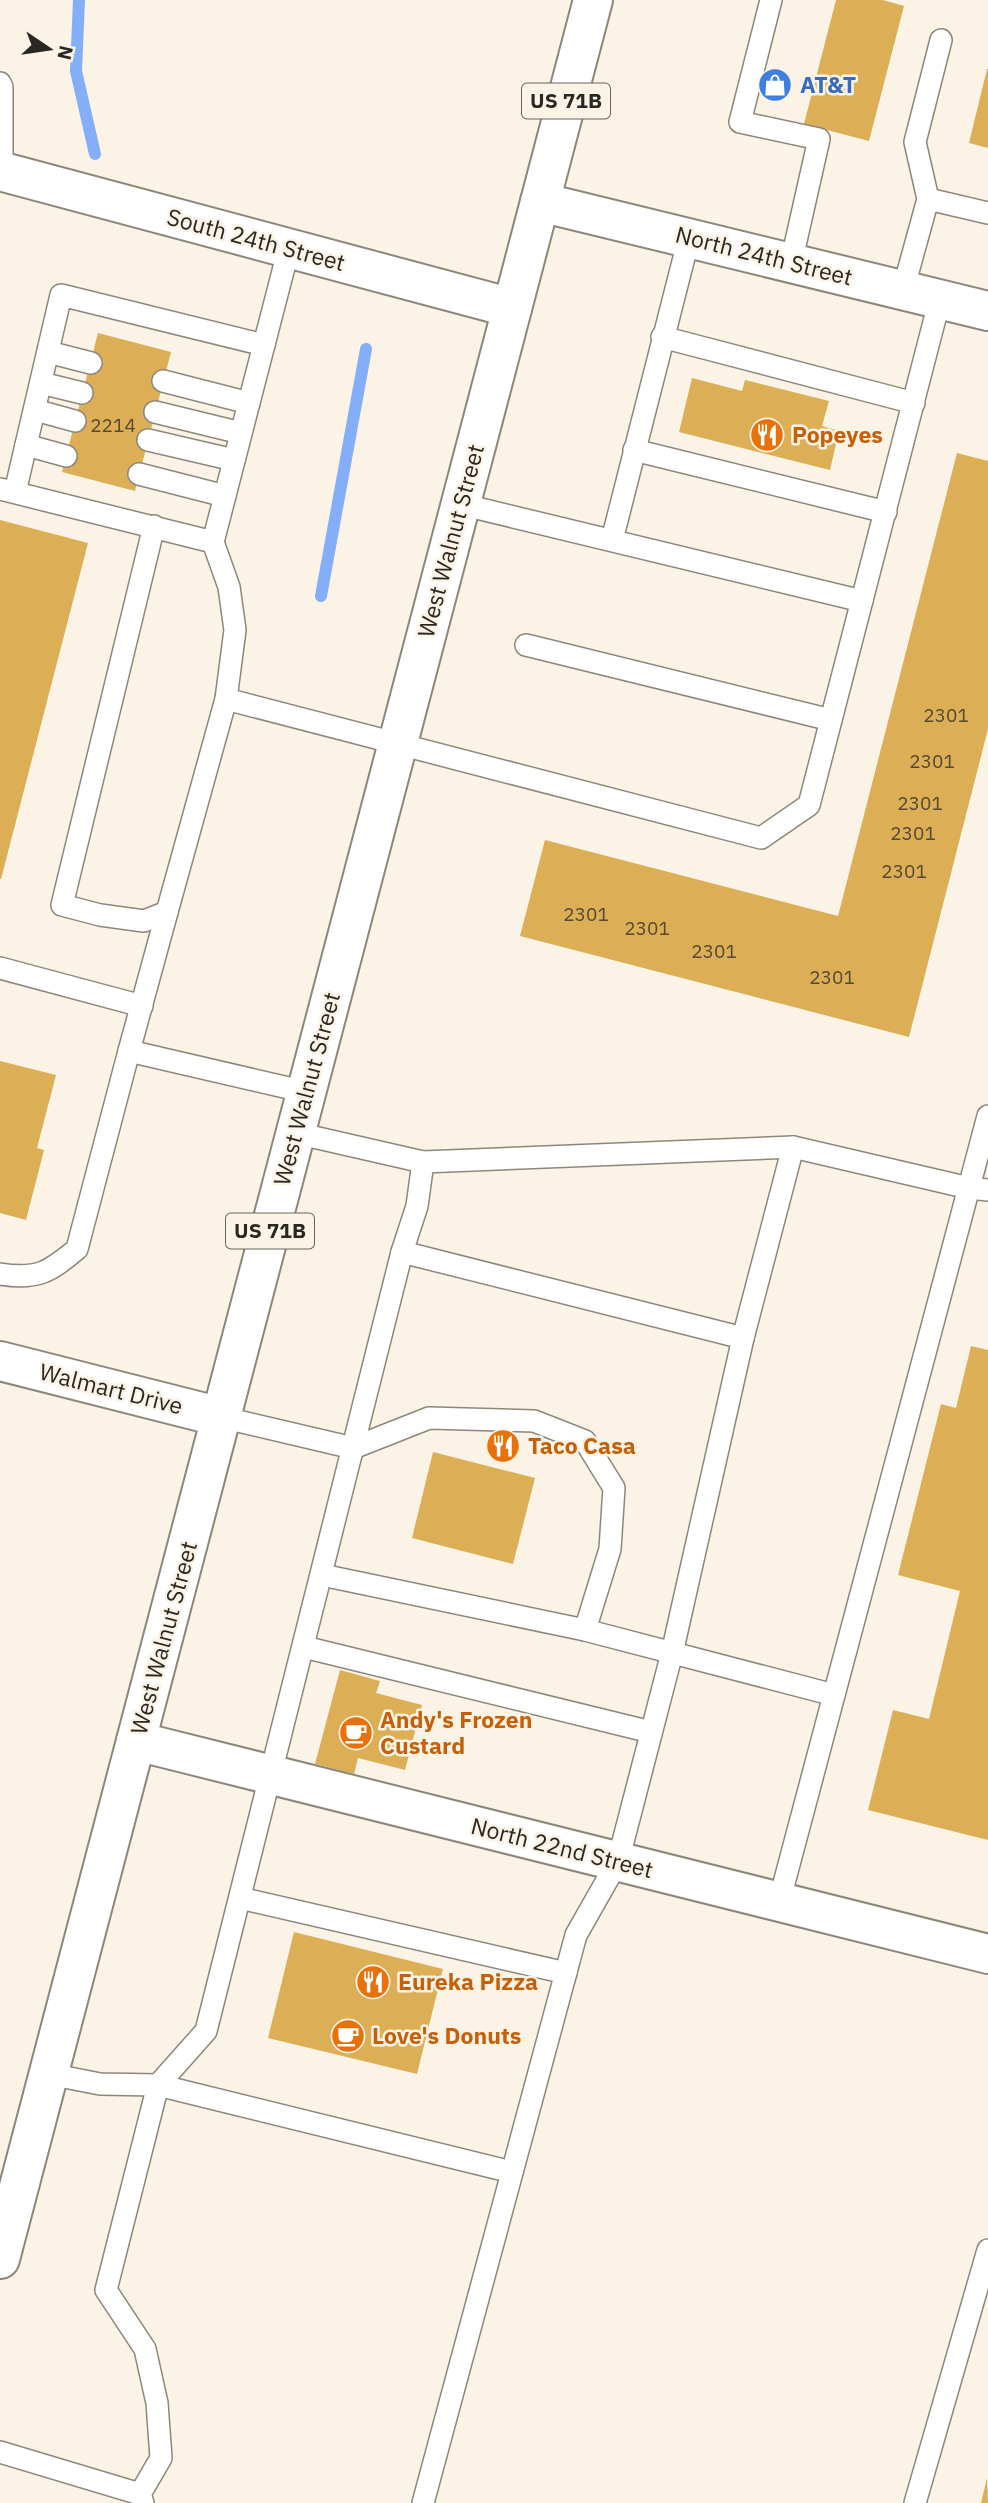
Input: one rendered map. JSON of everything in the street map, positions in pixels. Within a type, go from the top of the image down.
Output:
[{"type":"main road","name":"West Walnut Street","points":[[0,2259],[593,0]]},
{"type":"main road","name":"South 24th Street","points":[[1,172],[512,308]]},
{"type":"main road","name":"North 24th Street","points":[[540,202],[988,311]]},
{"type":"main road","name":"Walmart Drive","points":[[0,1361],[221,1417]]},
{"type":"main road","name":"North 22nd Street","points":[[136,1741],[988,1954]]},
{"type":"lane","points":[[771,0],[740,122],[819,139],[792,263]]},
{"type":"lane","points":[[903,290],[928,199],[915,142],[941,40]]},
{"type":"lane","points":[[0,83],[1,172]]},
{"type":"lane","points":[[928,199],[988,213]]},
{"type":"lane","points":[[612,540],[689,238]]},
{"type":"lane","points":[[0,1274],[19,1277],[51,1271],[77,1250],[226,699],[235,630],[229,587],[213,542],[289,248]]},
{"type":"lane","points":[[213,542],[7,491],[26,445],[61,295],[264,345]]},
{"type":"lane","points":[[226,699],[761,838],[809,804],[940,299]]},
{"type":"lane","points":[[663,337],[914,403]]},
{"type":"lane","points":[[48,352],[90,363]]},
{"type":"lane","points":[[163,382],[249,403]]},
{"type":"lane","points":[[41,383],[82,393]]},
{"type":"lane","points":[[35,410],[75,421]]},
{"type":"lane","points":[[155,412],[241,433]]},
{"type":"lane","points":[[148,440],[234,460]]},
{"type":"lane","points":[[26,445],[66,456]]},
{"type":"lane","points":[[634,450],[886,512]]},
{"type":"lane","points":[[139,474],[225,496]]},
{"type":"lane","points":[[460,504],[862,601]]},
{"type":"lane","points":[[154,526],[62,905],[100,915],[144,921],[167,912]]},
{"type":"lane","points":[[526,645],[831,720]]},
{"type":"lane","points":[[0,968],[142,1006]]},
{"type":"lane","points":[[130,1051],[306,1092]]},
{"type":"lane","points":[[779,1902],[834,1695],[979,1189],[988,1116]]},
{"type":"lane","points":[[296,1133],[423,1162],[793,1147],[979,1189]]},
{"type":"lane","points":[[424,2503],[576,1935],[618,1861],[672,1653],[743,1338],[793,1147]]},
{"type":"lane","points":[[0,2452],[142,2499],[161,2458],[157,2403],[145,2349],[106,2290],[158,2085],[206,2031],[402,1252],[416,1206],[423,1162]]},
{"type":"lane","points":[[402,1252],[743,1338]]},
{"type":"lane","points":[[221,1417],[353,1448],[429,1418],[534,1421],[585,1441],[614,1488],[610,1549],[585,1630]]},
{"type":"lane","points":[[322,1575],[585,1630],[834,1695]]},
{"type":"lane","points":[[304,1647],[651,1732]]},
{"type":"lane","points":[[240,1898],[566,1973]]},
{"type":"lane","points":[[49,2074],[100,2084],[158,2085],[512,2172]]},
{"type":"lane","points":[[915,2503],[988,2250]]},
{"type":"building","points":[[836,0],[883,0],[904,6],[869,141],[804,124]]},
{"type":"building","points":[[988,69],[988,148],[969,143]]},
{"type":"building","points":[[98,333],[171,352],[135,491],[62,472]]},
{"type":"building","points":[[692,378],[742,391],[745,380],[829,401],[822,426],[839,431],[830,470],[679,432]]},
{"type":"building","points":[[957,453],[988,461],[988,729],[909,1037],[520,936],[545,840],[838,916]]},
{"type":"building","points":[[0,520],[88,543],[1,879],[0,879]]},
{"type":"building","points":[[0,1061],[56,1075],[37,1148],[44,1150],[26,1220],[0,1213]]},
{"type":"building","points":[[971,1346],[988,1350],[988,1840],[868,1810],[893,1710],[929,1719],[960,1591],[898,1575],[941,1404],[956,1408]]},
{"type":"building","points":[[433,1452],[535,1478],[513,1564],[412,1538]]},
{"type":"building","points":[[340,1670],[380,1681],[376,1693],[422,1705],[405,1770],[358,1758],[354,1774],[315,1764]]},
{"type":"building","points":[[294,1932],[443,1969],[417,2074],[268,2038]]},
{"type":"building","points":[[987,2478],[988,2503],[981,2503]]},
{"type":"waterway","points":[[79,0],[76,71],[95,154]]},
{"type":"waterway","points":[[321,596],[366,349]]},
{"type":"place","name":"AT&T","points":[[775,85]]},
{"type":"place","name":"Popeyes","points":[[767,435]]},
{"type":"place","name":"Taco Casa","points":[[503,1446]]},
{"type":"place","name":"Andy's Frozen Custard","points":[[356,1733]]},
{"type":"place","name":"Eureka Pizza","points":[[373,1982]]},
{"type":"place","name":"Love's Donuts","points":[[348,2036]]}]
